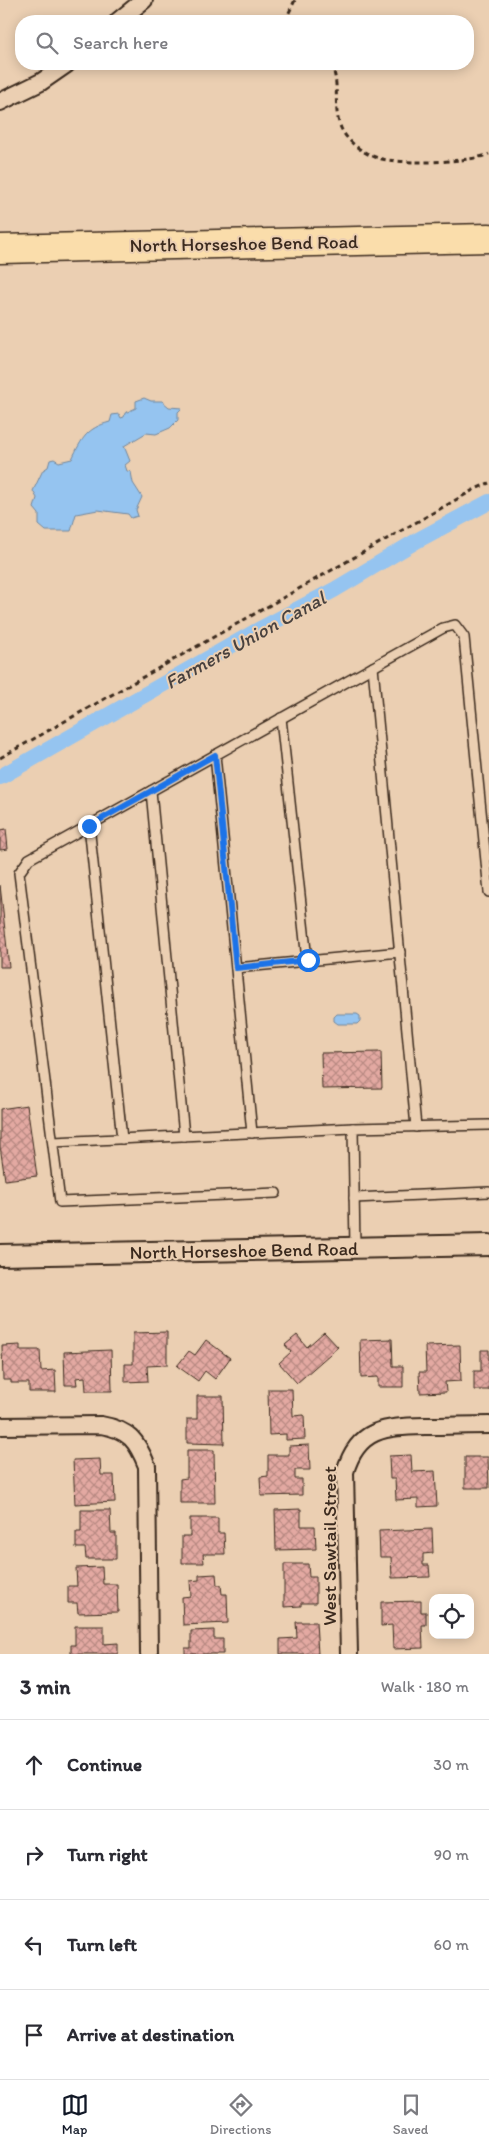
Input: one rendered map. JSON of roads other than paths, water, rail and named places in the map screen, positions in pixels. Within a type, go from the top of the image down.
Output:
[{"type":"highway","name":"North Horseshoe Bend Road","points":[[0,249],[489,238]]},
{"type":"street","points":[[125,15],[144,0]]},
{"type":"street","points":[[0,102],[41,82],[58,70]]},
{"type":"street","name":"North Horseshoe Bend Road","points":[[0,1255],[489,1245]]},
{"type":"street","points":[[0,1426],[101,1425],[117,1428],[130,1436],[140,1449],[147,1466],[149,1654]]},
{"type":"street","name":"West Sawtail Street","points":[[348,1654],[345,1472],[350,1455],[360,1442],[374,1432],[390,1427],[489,1425]]},
{"type":"lane","points":[[276,1193],[60,1202],[20,874],[29,858],[444,628],[455,626],[464,637],[489,892]]},
{"type":"lane","points":[[373,667],[416,1127]]},
{"type":"lane","points":[[282,718],[308,960]]},
{"type":"lane","points":[[215,755],[252,1133]]},
{"type":"lane","points":[[151,791],[184,1136]]},
{"type":"lane","points":[[89,826],[122,1139]]},
{"type":"lane","points":[[236,968],[400,952]]},
{"type":"lane","points":[[53,1142],[353,1128],[489,1125]]},
{"type":"lane","points":[[353,1128],[355,1247]]},
{"type":"lane","points":[[354,1198],[489,1192]]},
{"type":"water","points":[[144,398],[151,401],[162,401],[169,407],[182,408],[178,412],[178,420],[170,428],[156,434],[146,433],[124,446],[130,461],[125,465],[127,471],[131,472],[133,483],[142,497],[136,510],[138,516],[131,518],[128,514],[98,510],[76,514],[71,531],[46,531],[39,525],[39,514],[34,508],[37,498],[33,491],[43,470],[48,467],[50,460],[54,459],[59,462],[72,459],[86,435],[96,427],[110,422],[112,415],[119,414],[121,418],[124,417],[125,413],[136,408],[136,401]]},
{"type":"water","points":[[337,1014],[357,1014],[360,1016],[360,1021],[357,1024],[338,1024],[334,1021],[334,1017]]},
{"type":"waterway","name":"Farmers Union Canal","points":[[0,777],[262,628],[334,590],[418,540],[489,502]]}]
